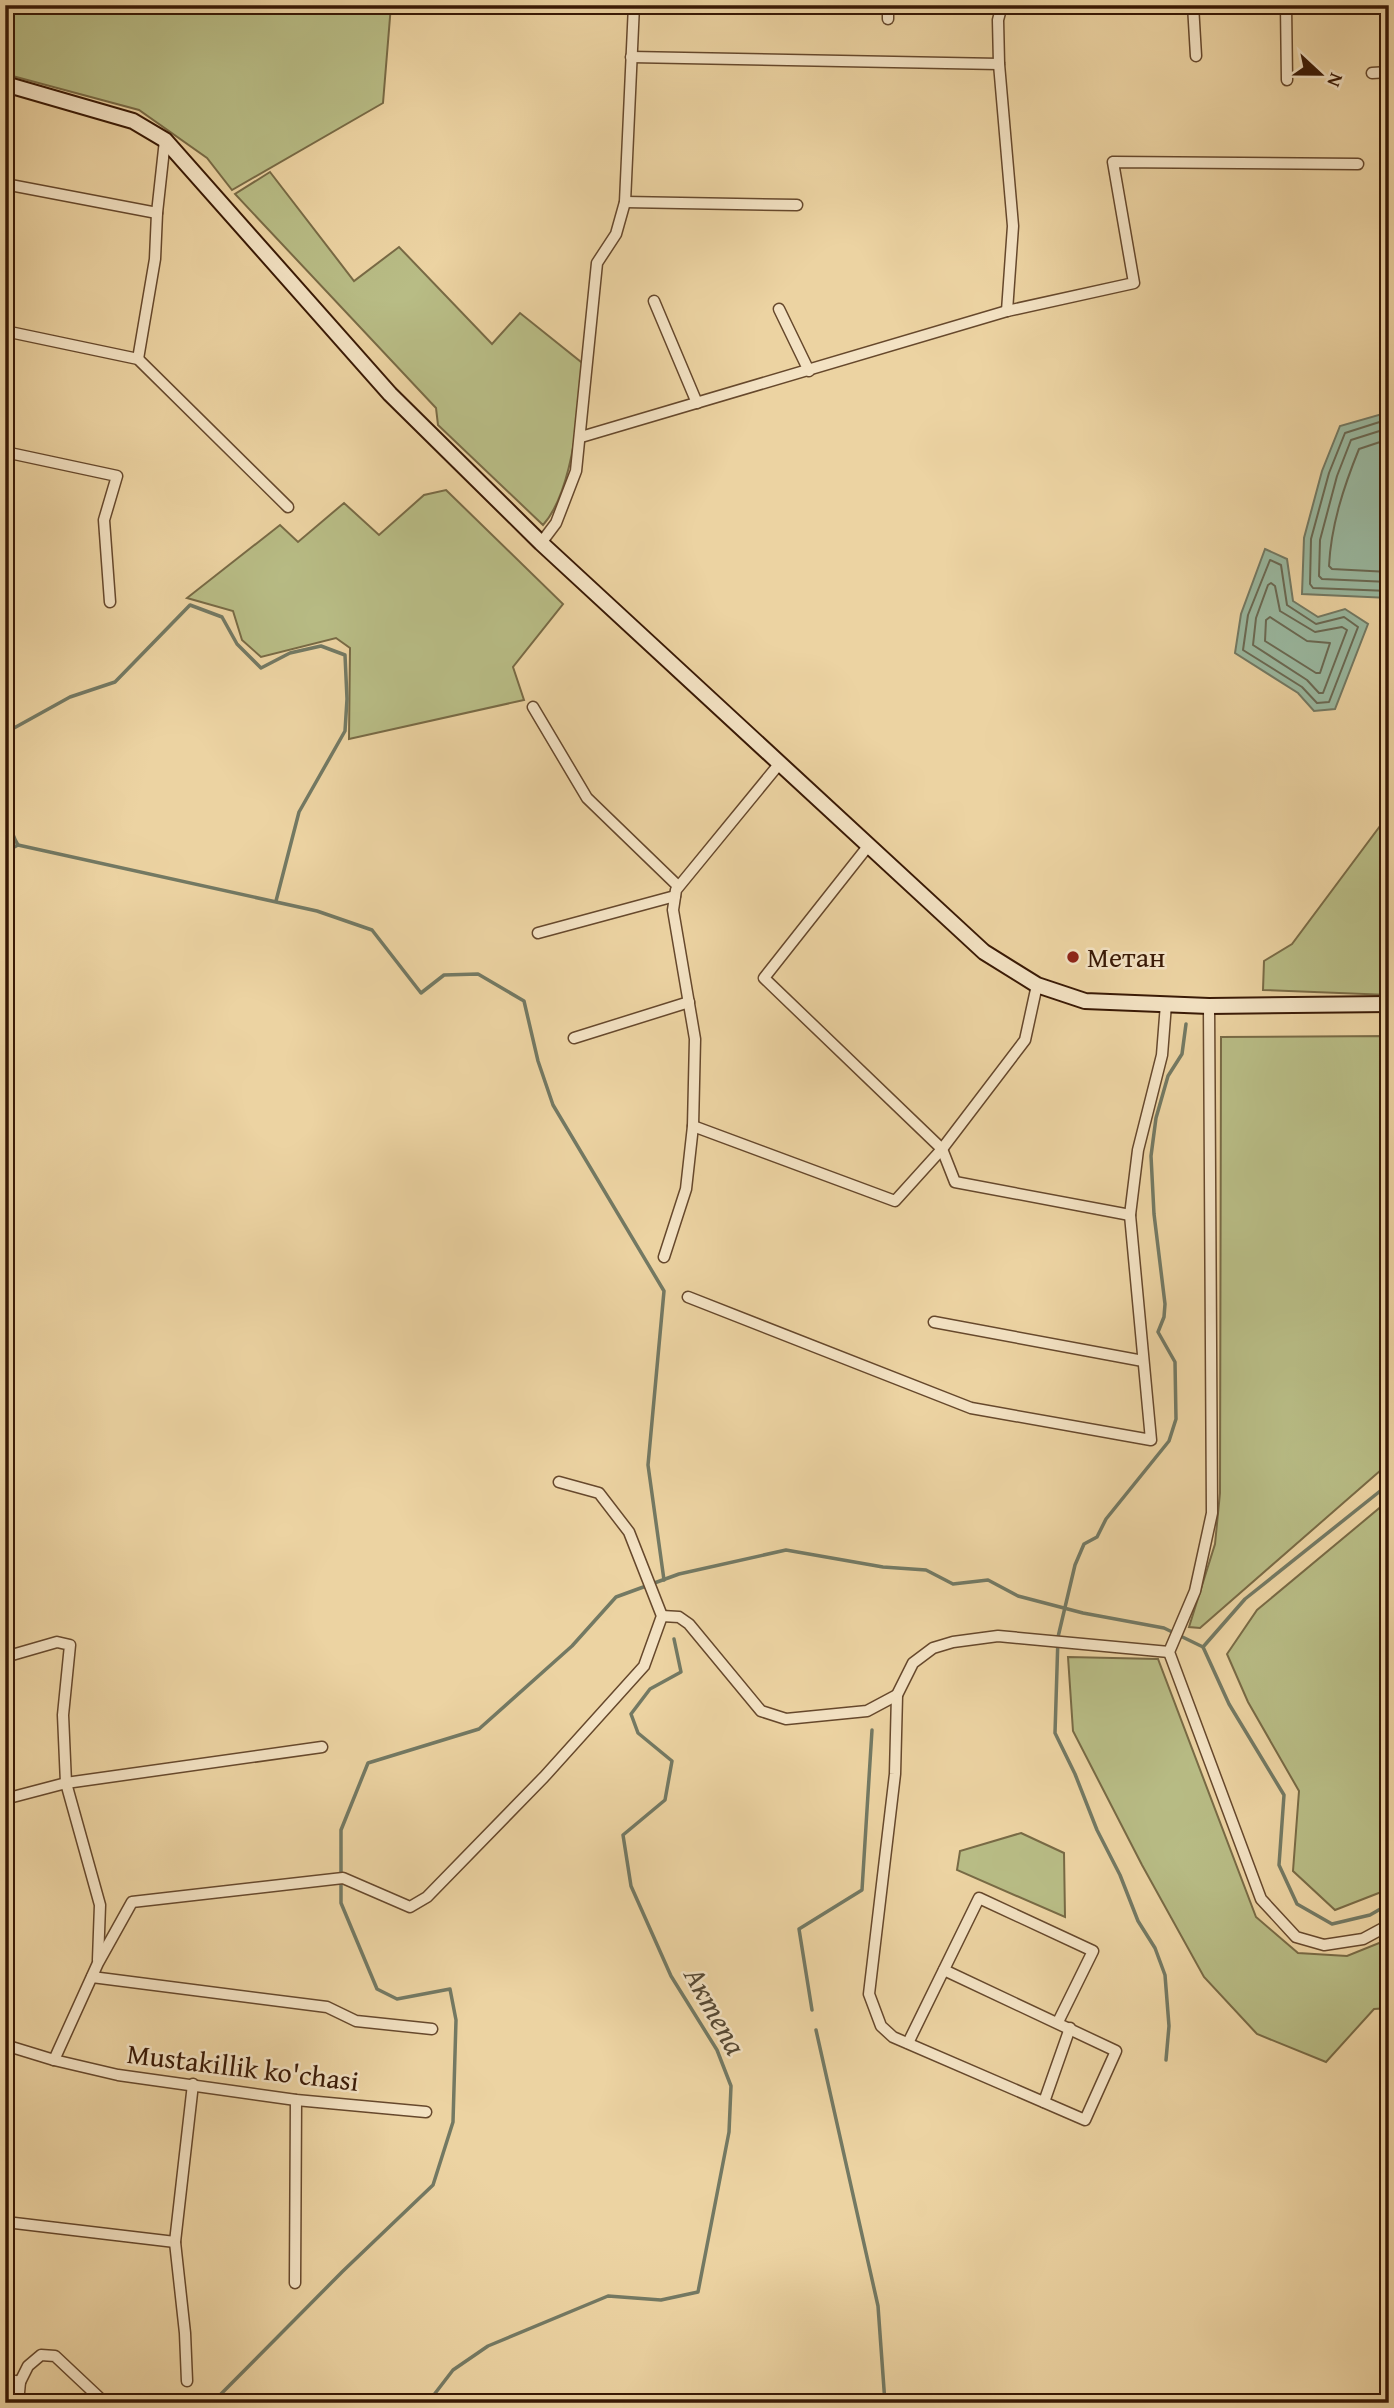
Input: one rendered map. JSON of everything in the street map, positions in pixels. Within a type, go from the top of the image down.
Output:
[{"type":"main road","points":[[5,84],[133,121],[165,140],[390,394],[541,543],[984,952],[1037,985],[1085,1001],[1209,1006],[1389,1004]]},
{"type":"street","points":[[541,543],[556,523],[576,471],[597,263],[616,234],[625,202],[634,5]]},
{"type":"street","points":[[888,5],[888,19]]},
{"type":"street","points":[[1002,5],[998,20],[999,64],[1013,226],[1007,311]]},
{"type":"street","points":[[1116,8],[1158,5]]},
{"type":"street","points":[[1193,5],[1196,56]]},
{"type":"street","points":[[1286,5],[1287,80]]},
{"type":"street","points":[[631,57],[999,64]]},
{"type":"street","points":[[1372,73],[1389,72]]},
{"type":"street","points":[[138,359],[155,259],[156,213],[165,140]]},
{"type":"street","points":[[581,437],[1007,311],[1134,282],[1113,162],[1358,164]]},
{"type":"street","points":[[5,184],[156,213]]},
{"type":"street","points":[[625,202],[797,205]]},
{"type":"street","points":[[654,301],[698,403]]},
{"type":"street","points":[[779,309],[809,371]]},
{"type":"street","points":[[5,331],[138,359],[288,507]]},
{"type":"street","points":[[5,452],[117,476],[103,520],[110,602]]},
{"type":"street","points":[[533,707],[587,798],[677,891]]},
{"type":"street","points":[[664,1257],[686,1189],[693,1126],[695,1039],[673,911],[677,891],[780,763]]},
{"type":"street","points":[[869,845],[764,978],[942,1149],[955,1182],[1130,1215]]},
{"type":"street","points":[[538,933],[677,891]]},
{"type":"street","points":[[693,1126],[895,1201],[942,1149],[1026,1040],[1037,985]]},
{"type":"street","points":[[574,1038],[689,1002]]},
{"type":"street","points":[[688,1297],[971,1408],[1151,1440],[1130,1215],[1138,1150],[1162,1055],[1166,1004]]},
{"type":"street","points":[[1209,1006],[1212,1513],[1195,1591],[1169,1652],[1261,1899],[1296,1937],[1324,1945],[1363,1939],[1389,1925]]},
{"type":"street","points":[[934,1321],[1143,1361]]},
{"type":"street","points":[[54,2060],[98,1963],[132,1902],[343,1878],[410,1907],[427,1897],[544,1777],[644,1666],[662,1616],[629,1532],[599,1493],[559,1482]]},
{"type":"street","points":[[662,1616],[679,1617],[689,1624],[761,1711],[786,1719],[867,1711],[897,1695]]},
{"type":"street","points":[[944,1970],[1116,2051],[1085,2120],[893,2037],[881,2026],[869,1994],[895,1773],[897,1695],[913,1663],[933,1648],[953,1642],[998,1636],[1169,1652]]},
{"type":"street","points":[[5,1657],[57,1642],[70,1644],[63,1715],[66,1783],[100,1905],[98,1963]]},
{"type":"street","points":[[5,1799],[66,1783],[322,1747]]},
{"type":"street","points":[[908,2043],[979,1898],[1093,1951],[1058,2022]]},
{"type":"street","points":[[92,1977],[327,2007],[356,2021],[432,2029]]},
{"type":"street","points":[[1044,2102],[1070,2028]]},
{"type":"street","name":"Mustakillik ko'chasi","points":[[5,2045],[118,2075],[296,2100],[426,2112]]},
{"type":"street","points":[[187,2381],[185,2333],[175,2242],[193,2084]]},
{"type":"street","points":[[295,2283],[296,2100]]},
{"type":"street","points":[[5,2219],[6,2222],[175,2242]]},
{"type":"street","points":[[18,2403],[20,2382],[28,2366],[41,2354],[55,2356],[96,2399],[105,2403]]},
{"type":"street","points":[[5,2379],[20,2382]]},
{"type":"green space","points":[[5,5],[391,5],[383,103],[232,190],[207,158],[139,110],[5,74]]},
{"type":"green space","points":[[270,172],[354,281],[399,247],[492,344],[520,313],[586,366],[568,472],[553,510],[543,525],[438,425],[436,408],[235,194]]},
{"type":"green space","points":[[446,490],[563,604],[513,667],[524,700],[349,739],[350,648],[336,638],[261,657],[242,640],[233,611],[187,598],[280,525],[298,542],[344,503],[379,535],[424,495]]},
{"type":"green space","points":[[1389,814],[1389,995],[1263,990],[1264,961],[1292,944]]},
{"type":"green space","points":[[1389,1036],[1389,1463],[1200,1628],[1189,1627],[1215,1544],[1220,1493],[1221,1037]]},
{"type":"green space","points":[[1389,1500],[1389,1889],[1335,1910],[1293,1871],[1299,1791],[1248,1702],[1227,1654],[1257,1610]]},
{"type":"green space","points":[[1068,1657],[1158,1659],[1256,1917],[1298,1953],[1347,1956],[1389,1939],[1389,2008],[1374,2009],[1326,2062],[1257,2034],[1204,1977],[1073,1731]]},
{"type":"green space","points":[[1021,1833],[1064,1853],[1065,1917],[957,1870],[960,1851]]},
{"type":"water","points":[[1389,412],[1389,598],[1302,594],[1304,538],[1322,471],[1340,426]]},
{"type":"water","points":[[1265,549],[1287,559],[1293,601],[1318,617],[1345,609],[1368,624],[1335,709],[1314,711],[1298,693],[1235,653],[1241,614]]},
{"type":"waterway","points":[[5,733],[70,697],[115,682],[190,605],[222,617],[237,644],[261,668],[290,653],[321,646],[345,655],[345,731],[299,812],[276,901]]},
{"type":"waterway","points":[[5,795],[13,802],[11,824],[18,845]]},
{"type":"waterway","points":[[5,852],[18,845],[317,911],[372,930],[421,993],[444,975],[478,974],[524,1001],[538,1061],[553,1105],[664,1291],[648,1465],[664,1580]]},
{"type":"waterway","points":[[1166,2060],[1169,2026],[1165,1975],[1155,1948],[1138,1921],[1120,1875],[1097,1830],[1055,1733],[1058,1637],[1075,1565],[1084,1544],[1097,1537],[1106,1519],[1169,1441],[1176,1419],[1175,1362],[1158,1332],[1164,1317],[1165,1304],[1154,1214],[1151,1156],[1156,1118],[1168,1076],[1182,1054],[1186,1024]]},
{"type":"waterway","points":[[1389,1484],[1245,1599],[1203,1647],[1229,1704],[1284,1795],[1279,1865],[1297,1904],[1332,1924],[1370,1915],[1389,1904]]},
{"type":"waterway","points":[[212,2403],[433,2185],[453,2122],[456,2020],[450,1989],[397,1999],[377,1989],[341,1903],[341,1830],[368,1763],[479,1729],[572,1646],[616,1597],[679,1574],[786,1550],[883,1567],[926,1570],[953,1584],[988,1580],[1018,1596],[1083,1613],[1164,1628],[1203,1647]]},
{"type":"waterway","name":"Актепа","points":[[433,2403],[433,2396],[453,2370],[488,2346],[608,2296],[661,2300],[698,2292],[729,2132],[731,2086],[717,2050],[671,1976],[631,1886],[623,1835],[665,1800],[672,1761],[638,1733],[631,1714],[650,1689],[681,1672],[674,1639]]},
{"type":"waterway","points":[[812,2010],[799,1929],[862,1890],[872,1730]]},
{"type":"waterway","points":[[816,2030],[878,2306],[885,2403]]},
{"type":"place","name":"Метан","points":[[1073,957]]}]
